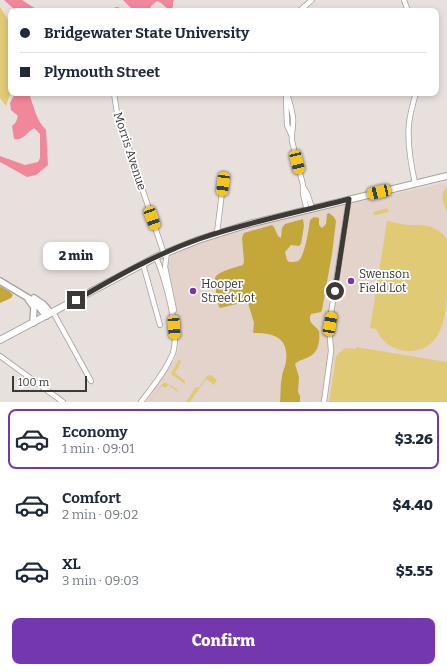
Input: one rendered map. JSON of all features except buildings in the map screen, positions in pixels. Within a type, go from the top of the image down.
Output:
[{"type":"main road","points":[[0,340],[156,257],[217,234],[309,209],[447,176]]},
{"type":"street","points":[[302,8],[312,0]]},
{"type":"street","name":"Morris Avenue","points":[[114,96],[117,113],[166,253]]},
{"type":"street","points":[[287,96],[292,108],[293,120],[291,134],[303,185],[303,194],[309,209]]},
{"type":"street","points":[[415,96],[410,117],[409,134],[415,183]]},
{"type":"street","points":[[217,234],[223,184]]},
{"type":"street","points":[[324,402],[331,351],[329,326],[349,199]]},
{"type":"street","points":[[141,402],[164,370],[174,348],[173,303],[165,267],[166,253]]},
{"type":"street","points":[[156,257],[161,269],[174,327]]},
{"type":"street","points":[[143,264],[160,325]]},
{"type":"street","points":[[0,281],[23,294],[50,314],[91,381]]},
{"type":"street","points":[[23,294],[34,307],[33,323]]},
{"type":"street","points":[[0,356],[63,402]]},
{"type":"shaded area","points":[[4,0],[22,0],[34,8],[13,8]]},
{"type":"shaded area","points":[[123,0],[174,0],[172,8],[167,8],[157,1],[151,8],[131,8]]},
{"type":"shaded area","points":[[0,7],[8,19],[8,96],[9,96],[6,106],[0,98]]},
{"type":"shaded area","points":[[14,96],[30,96],[38,118],[46,130],[48,165],[36,175],[27,177],[0,162],[0,156],[25,165],[38,162],[40,158],[40,134],[34,128],[20,139],[14,139],[12,126],[16,122],[18,116],[11,110],[10,103]]},
{"type":"shaded area","points":[[447,182],[447,402],[144,402],[175,358],[179,346],[176,306],[167,267],[171,256],[191,247],[229,234],[289,218]]},
{"type":"shaded area","points":[[447,187],[447,212],[442,196]]},
{"type":"shaded area","points":[[387,208],[389,212],[376,215],[373,214],[374,212]]},
{"type":"shaded area","points":[[329,213],[336,221],[322,310],[321,312],[311,314],[310,317],[311,322],[319,331],[318,344],[312,355],[295,364],[299,377],[298,392],[300,402],[280,402],[282,373],[286,362],[285,347],[283,342],[279,338],[268,334],[253,332],[254,323],[248,303],[241,303],[220,308],[216,298],[215,278],[224,271],[243,265],[242,238],[244,233],[272,225],[278,236],[281,238],[282,228],[285,224],[303,219],[304,226],[301,244],[299,246],[291,245],[285,252],[289,262],[298,261],[305,248],[310,220],[314,217],[319,218],[319,225],[322,228],[326,224],[327,214]]},
{"type":"shaded area","points":[[387,221],[404,225],[421,225],[435,228],[447,239],[447,290],[445,315],[437,336],[430,345],[420,350],[406,351],[396,349],[384,341],[376,329],[370,328]]},
{"type":"shaded area","points":[[0,286],[13,295],[11,298],[0,303]]},
{"type":"shaded area","points":[[356,347],[447,362],[447,402],[329,402],[336,356],[345,348],[356,349]]},
{"type":"shaded area","points":[[179,359],[181,362],[175,373],[185,381],[185,384],[171,374]]},
{"type":"shaded area","points":[[211,375],[217,380],[213,386],[213,384],[206,379],[190,402],[186,402],[195,388],[199,387],[207,376]]},
{"type":"shaded area","points":[[164,382],[177,389],[178,392],[168,385],[165,388],[162,386],[149,402]]},
{"type":"place","name":"Swenson Field Lot","points":[[351,281]]},
{"type":"place","name":"Hooper Street Lot","points":[[193,291]]},
{"type":"route","points":[[76,300],[156,257],[198,240],[249,224],[349,199],[335,291]]}]
